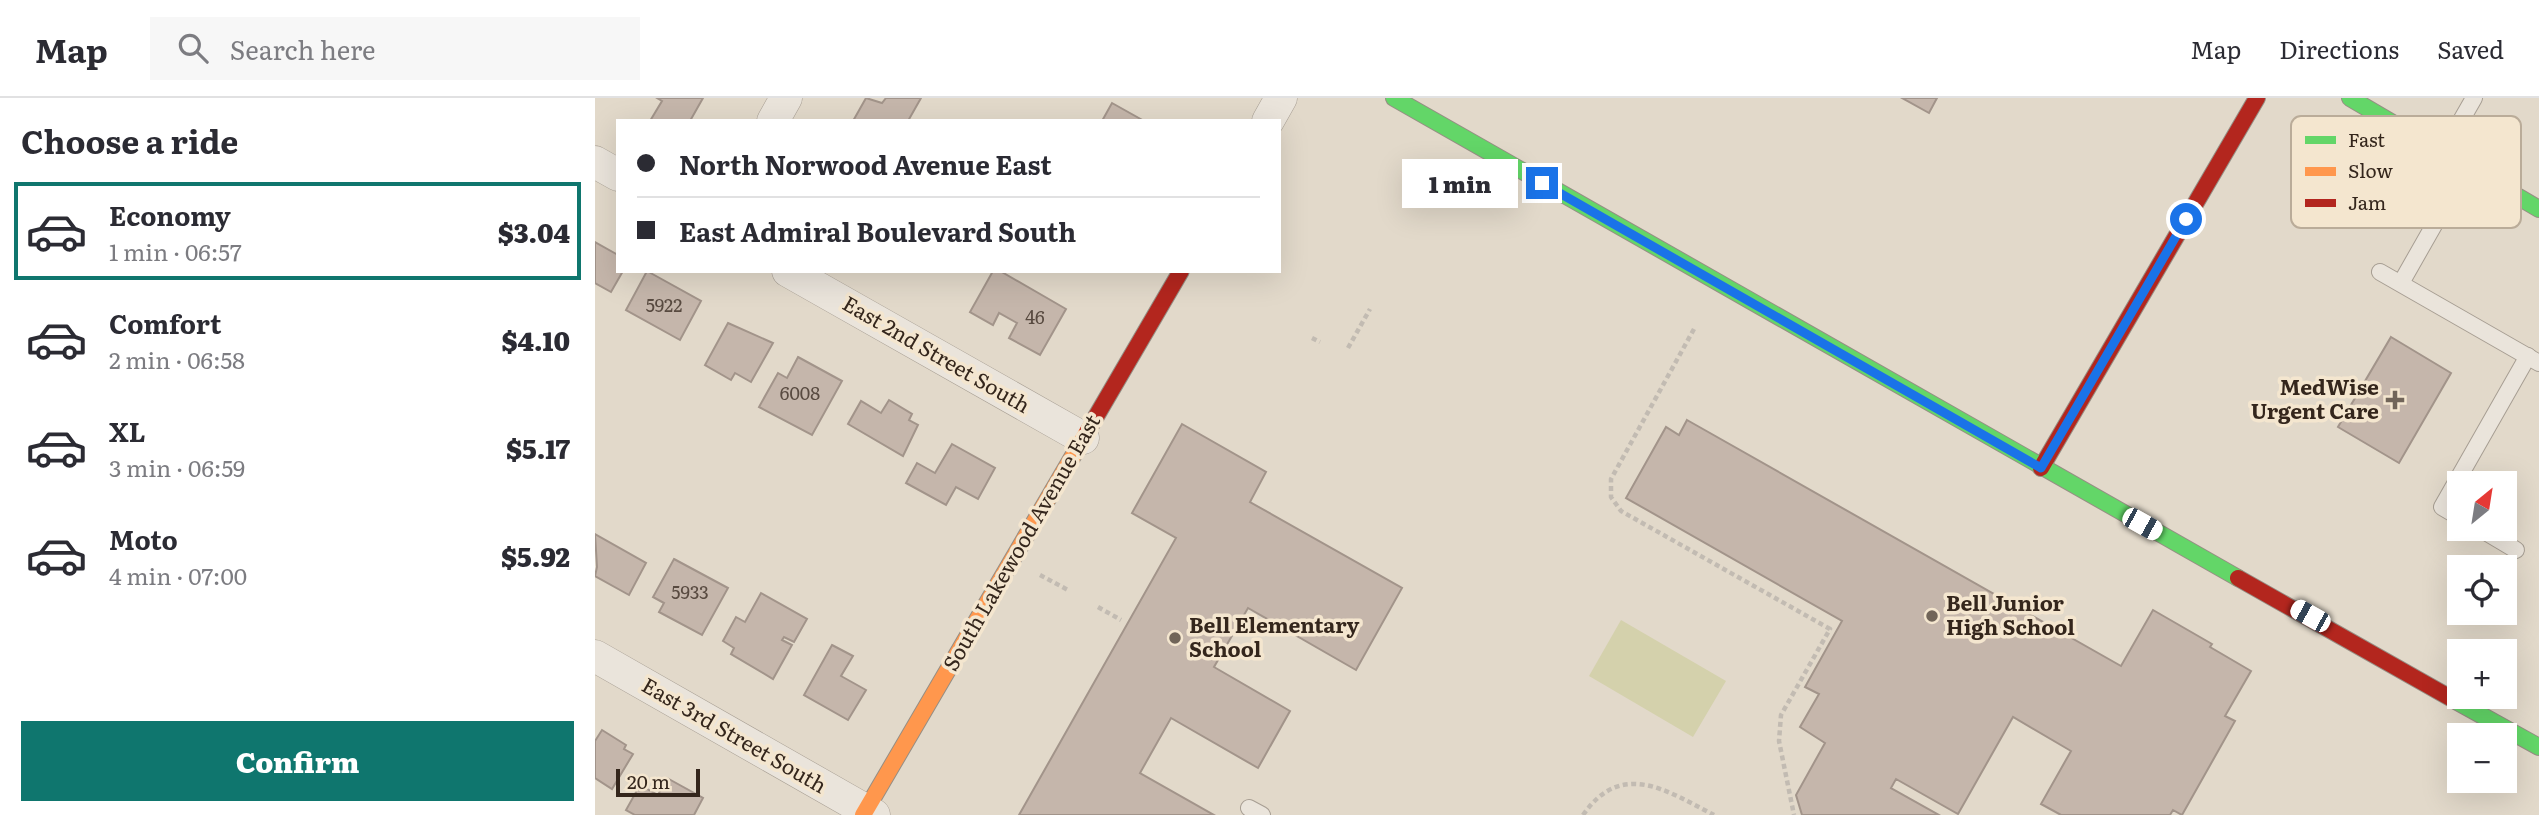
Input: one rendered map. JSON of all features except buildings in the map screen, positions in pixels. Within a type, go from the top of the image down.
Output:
[{"type":"street","points":[[774,119],[786,98]]},
{"type":"street","points":[[1269,119],[1281,98]]},
{"type":"street","points":[[1394,98],[2041,468],[2539,747]]},
{"type":"street","points":[[2041,468],[2257,98]]},
{"type":"street","points":[[2350,98],[2381,116]]},
{"type":"street","points":[[595,162],[616,174]]},
{"type":"street","points":[[2521,198],[2539,209]]},
{"type":"street","name":"East 2nd Street South","points":[[792,273],[1083,438]]},
{"type":"street","name":"South Lakewood Avenue East","points":[[868,814],[1180,273]]},
{"type":"street","name":"East 3rd Street South","points":[[595,656],[868,814]]},
{"type":"lane","points":[[2464,116],[2474,98]]},
{"type":"lane","points":[[2401,283],[2432,228]]},
{"type":"lane","points":[[2380,272],[2533,360],[2464,471]]},
{"type":"lane","points":[[2501,541],[2516,550]]},
{"type":"path","points":[[1348,348],[1370,309]]},
{"type":"path","points":[[1694,329],[1611,479],[1611,496],[1621,511],[1830,629],[1781,715],[1779,741],[1794,815]]},
{"type":"path","points":[[1312,338],[1320,342]]},
{"type":"path","points":[[1098,607],[1121,620]]},
{"type":"path","points":[[1583,815],[1599,797],[1626,782],[1652,786],[1714,815]]},
{"type":"shaded area","points":[[1621,620],[1726,681],[1693,737],[1589,676]]},
{"type":"traffic: fast","points":[[1394,98],[2238,578]]},
{"type":"traffic: fast","points":[[2350,98],[2381,116]]},
{"type":"traffic: fast","points":[[2521,198],[2539,209]]},
{"type":"traffic: fast","points":[[2470,709],[2539,747]]},
{"type":"traffic: slow","points":[[863,815],[1087,432]]},
{"type":"traffic: jam","points":[[2041,468],[2257,98]]},
{"type":"traffic: jam","points":[[1087,432],[1180,273]]},
{"type":"traffic: jam","points":[[2238,578],[2447,696]]},
{"type":"place","name":"MedWise Urgent Care","points":[[2395,400]]},
{"type":"place","name":"Bell Junior High School","points":[[1932,616]]},
{"type":"place","name":"Bell Elementary School","points":[[1175,638]]},
{"type":"route","points":[[1542,183],[2041,468],[2186,219]]}]
